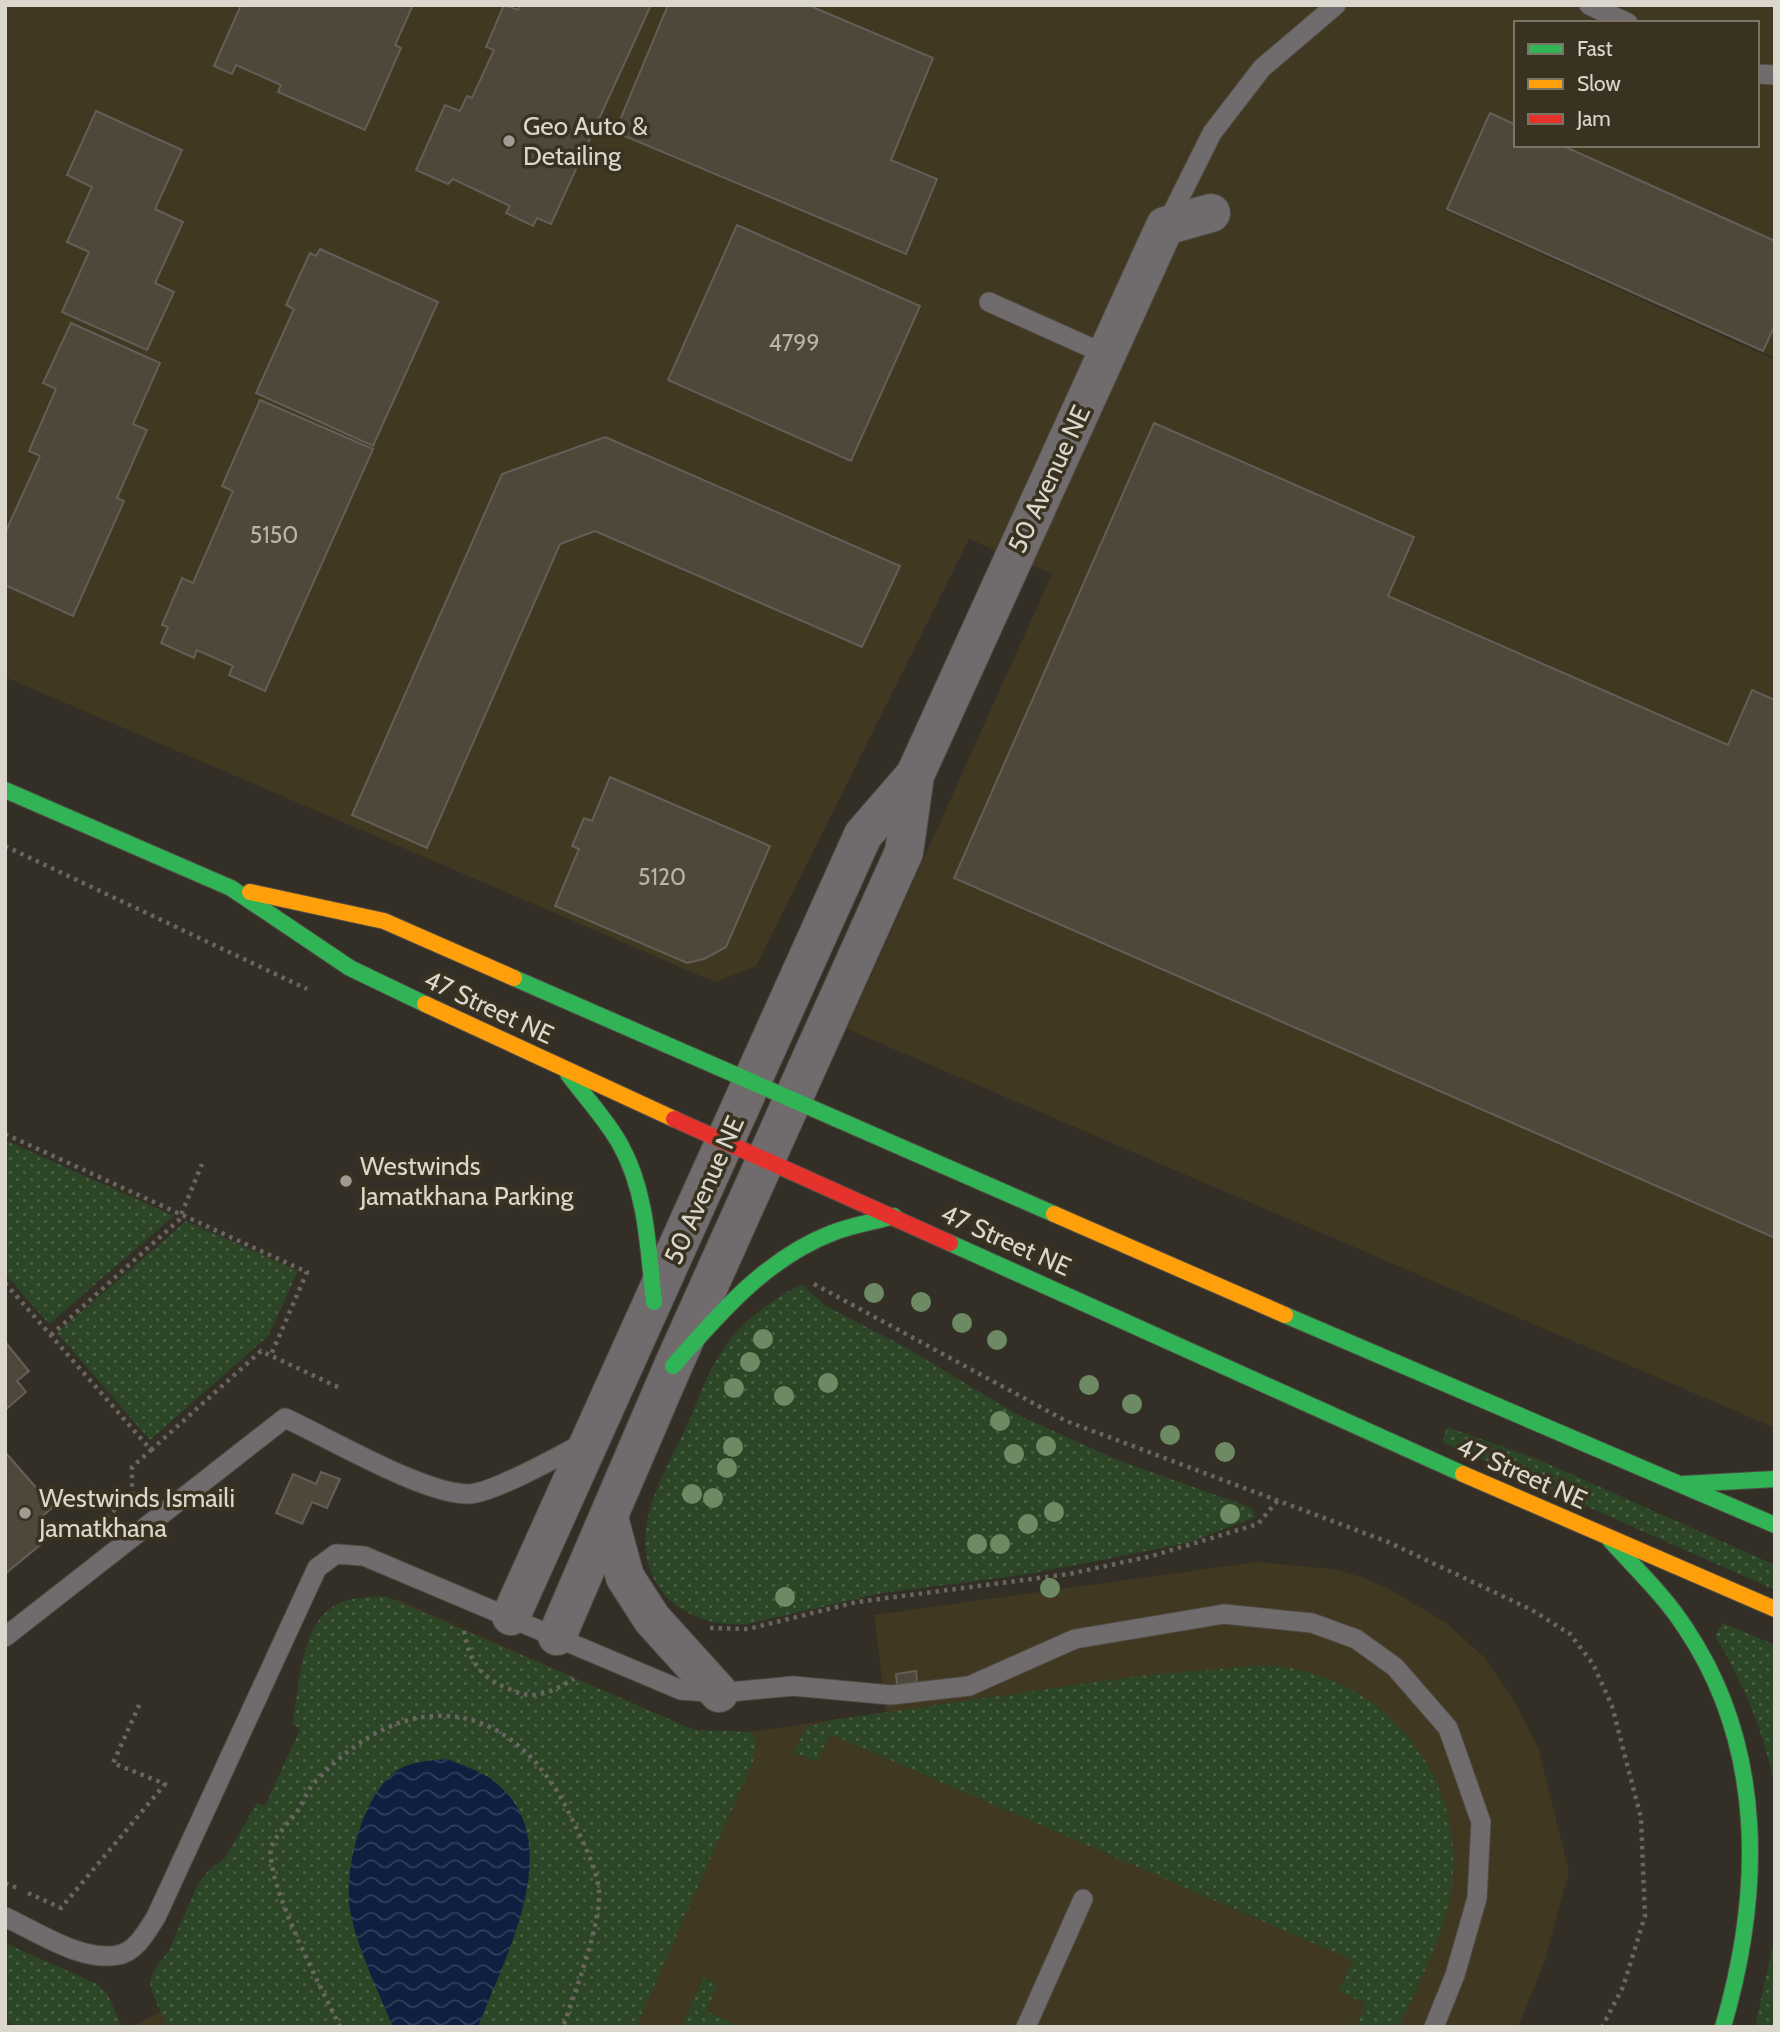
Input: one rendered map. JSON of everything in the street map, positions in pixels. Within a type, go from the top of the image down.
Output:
[{"type":"street","points":[[1166,226],[1211,213]]},
{"type":"street","name":"50 Avenue NE","points":[[511,1616],[863,835],[915,775],[1166,226]]},
{"type":"street","name":"50 Avenue NE","points":[[557,1636],[673,1366],[904,852],[915,775]]},
{"type":"street","name":"47 Street NE","points":[[5,790],[231,888],[350,968],[565,1070],[1610,1540],[1775,1609]]},
{"type":"street","name":"47 Street NE","points":[[231,888],[384,921],[1452,1388],[1684,1484],[1775,1525]]},
{"type":"street","points":[[565,1070],[620,1143],[636,1179],[646,1231],[654,1302]]},
{"type":"street","points":[[673,1366],[748,1283],[790,1254],[824,1235],[894,1216]]},
{"type":"street","points":[[1684,1484],[1775,1479]]},
{"type":"street","points":[[609,1518],[625,1577],[652,1619],[719,1693]]},
{"type":"street","points":[[1610,1540],[1691,1636],[1741,1753],[1750,1803],[1753,1869],[1745,1932],[1723,2027]]},
{"type":"lane","points":[[1166,226],[1212,132],[1262,68],[1336,5]]},
{"type":"lane","points":[[1589,5],[1624,21]]},
{"type":"lane","points":[[989,302],[1107,355]]},
{"type":"lane","points":[[5,1637],[285,1418],[428,1486],[469,1494],[524,1474],[592,1438]]},
{"type":"lane","points":[[5,1917],[87,1954],[120,1955],[141,1941],[156,1917],[317,1568],[337,1554],[365,1556],[681,1690],[719,1693],[793,1686],[891,1695],[969,1686],[1075,1639],[1224,1614],[1312,1623],[1356,1639],[1395,1667],[1448,1728],[1482,1822],[1476,1898],[1455,1975],[1434,2027]]},
{"type":"lane","points":[[1026,2027],[1083,1899]]},
{"type":"path","points":[[5,1135],[307,1272],[271,1355]]},
{"type":"path","points":[[51,1335],[179,1220],[202,1164]]},
{"type":"path","points":[[5,1283],[151,1450]]},
{"type":"path","points":[[813,1283],[1066,1421],[1388,1542],[1532,1609],[1570,1634],[1593,1664],[1612,1706],[1641,1818],[1645,1916],[1623,1987],[1602,2027]]},
{"type":"path","points":[[92,1529],[132,1494],[132,1467],[261,1351],[342,1389]]},
{"type":"path","points":[[701,1623],[711,1628],[748,1629],[857,1602],[1069,1574],[1201,1543],[1258,1524],[1278,1500]]},
{"type":"path","points":[[464,1631],[476,1668],[486,1679],[502,1686],[523,1695],[536,1695],[574,1679]]},
{"type":"path","points":[[5,1883],[61,1908],[165,1784],[113,1763],[141,1701]]},
{"type":"path","points":[[340,2027],[287,1912],[270,1858],[271,1847],[315,1782],[340,1760],[389,1727],[413,1718],[438,1714],[459,1715],[482,1724],[505,1734],[520,1748],[537,1766],[566,1808],[592,1866],[599,1900],[563,2027]]},
{"type":"shaded area","points":[[5,5],[1775,5],[1775,358],[1347,166],[1775,360],[1775,1428],[847,1029],[1052,574],[969,539],[756,966],[715,982],[5,677]]},
{"type":"shaded area","points":[[1257,1562],[1333,1569],[1362,1577],[1391,1590],[1446,1623],[1484,1657],[1514,1701],[1539,1750],[1569,1872],[1544,1963],[1518,2027],[132,2027],[163,2010],[378,1607],[398,1600],[694,1730],[751,1732],[886,1712],[874,1615]]},
{"type":"green space","points":[[5,1140],[174,1216],[49,1324],[5,1274]]},
{"type":"green space","points":[[186,1221],[298,1271],[268,1336],[150,1440],[57,1333]]},
{"type":"green space","points":[[801,1284],[826,1306],[905,1347],[1016,1414],[1115,1459],[1252,1508],[1255,1517],[1190,1542],[1022,1575],[883,1593],[746,1624],[725,1624],[687,1613],[672,1602],[660,1588],[651,1571],[646,1552],[646,1530],[652,1502],[722,1351],[751,1317]]},
{"type":"green space","points":[[1447,1427],[1537,1459],[1775,1565],[1775,1590],[1442,1442]]},
{"type":"green space","points":[[385,1596],[694,1730],[751,1732],[757,1741],[753,1762],[636,2027],[168,2027],[154,1998],[150,1983],[153,1972],[169,1950],[198,1884],[209,1870],[225,1858],[257,1803],[265,1806],[300,1729],[292,1724],[301,1670],[311,1633],[321,1618],[334,1606],[352,1599]]},
{"type":"green space","points":[[1723,1623],[1775,1645],[1775,1789],[1752,1710],[1715,1636]]},
{"type":"green space","points":[[1264,1665],[1301,1670],[1337,1683],[1370,1701],[1398,1725],[1421,1754],[1438,1786],[1449,1821],[1453,1858],[1450,1897],[1435,1947],[1399,2027],[1356,2027],[1366,2003],[1339,1992],[1352,1960],[830,1734],[817,1762],[793,1752],[807,1727],[833,1720],[1138,1676]]},
{"type":"green space","points":[[1775,1935],[1775,2026],[1755,2027]]},
{"type":"green space","points":[[5,1943],[97,1984],[108,1995],[122,2027],[19,2027],[5,2021]]},
{"type":"green space","points":[[703,1978],[718,1984],[706,2011],[741,2027],[682,2027]]},
{"type":"water","points":[[447,1759],[491,1779],[515,1804],[527,1833],[530,1864],[525,1898],[503,1966],[478,2027],[393,2027],[364,1958],[351,1916],[349,1880],[352,1859],[364,1818],[383,1784],[395,1772],[407,1766]]},
{"type":"building","points":[[241,5],[413,5],[395,45],[401,48],[365,130],[278,92],[281,85],[236,65],[232,74],[214,66]]},
{"type":"building","name":"Geo Auto & Detailing","points":[[504,5],[518,10],[520,5],[651,5],[551,224],[537,218],[533,226],[506,213],[510,206],[453,179],[448,184],[416,170],[445,105],[460,111],[467,96],[472,98],[494,50],[486,47]]},
{"type":"building","points":[[668,5],[808,5],[933,58],[891,160],[937,179],[906,254],[615,132]]},
{"type":"building","points":[[96,111],[182,150],[155,209],[183,222],[155,283],[174,292],[147,350],[62,312],[89,252],[67,242],[92,187],[67,175]]},
{"type":"building","points":[[1490,113],[1514,124],[1514,147],[1565,147],[1775,241],[1775,325],[1763,351],[1447,209]]},
{"type":"building","points":[[737,225],[920,306],[851,461],[668,380]]},
{"type":"building","points":[[320,249],[438,302],[373,446],[256,393],[294,309],[286,305],[310,253],[316,256]]},
{"type":"building","points":[[71,323],[160,363],[133,424],[147,430],[117,498],[124,501],[73,616],[5,585],[5,533],[40,456],[29,451],[56,389],[43,383]]},
{"type":"building","points":[[260,400],[373,449],[265,691],[229,675],[233,666],[197,650],[194,658],[161,643],[168,627],[162,625],[182,578],[193,583],[233,491],[222,486]]},
{"type":"building","points":[[1154,423],[1414,537],[1388,596],[1728,745],[1752,690],[1775,700],[1775,1238],[954,878]]},
{"type":"building","points":[[605,437],[900,566],[862,647],[595,531],[560,544],[427,848],[352,815],[502,474]]},
{"type":"building","points":[[610,777],[770,846],[726,947],[704,959],[687,963],[555,906],[579,849],[572,846],[584,818],[592,821]]},
{"type":"building","points":[[6,1343],[29,1371],[17,1381],[26,1392],[5,1410]]},
{"type":"building","name":"Westwinds Ismaili Jamatkhana","points":[[5,1452],[53,1507],[38,1520],[51,1536],[5,1574]]},
{"type":"building","points":[[321,1472],[340,1479],[327,1508],[312,1502],[302,1524],[276,1513],[293,1474],[316,1484]]},
{"type":"building","points":[[916,1671],[917,1682],[897,1685],[896,1674]]},
{"type":"traffic: fast","points":[[5,790],[231,888],[350,968],[425,1004]]},
{"type":"traffic: fast","points":[[514,978],[1054,1214]]},
{"type":"traffic: fast","points":[[568,1074],[608,1126],[629,1162],[645,1221],[654,1302]]},
{"type":"traffic: fast","points":[[673,1366],[726,1308],[785,1257],[832,1233],[894,1216]]},
{"type":"traffic: fast","points":[[950,1243],[1463,1474]]},
{"type":"traffic: fast","points":[[1285,1315],[1775,1525]]},
{"type":"traffic: fast","points":[[1684,1484],[1775,1479]]},
{"type":"traffic: fast","points":[[1610,1540],[1660,1594],[1686,1629],[1712,1675],[1731,1723],[1743,1773],[1749,1823],[1750,1874],[1745,1926],[1723,2027]]},
{"type":"traffic: slow","points":[[250,892],[384,921],[514,978]]},
{"type":"traffic: slow","points":[[425,1004],[674,1119]]},
{"type":"traffic: slow","points":[[1054,1214],[1285,1315]]},
{"type":"traffic: slow","points":[[1463,1474],[1775,1609]]},
{"type":"traffic: jam","points":[[674,1119],[950,1243]]},
{"type":"place","name":"Geo Auto & Detailing","points":[[509,141]]},
{"type":"place","name":"Westwinds Jamatkhana Parking","points":[[346,1181]]},
{"type":"place","name":"Westwinds Ismaili Jamatkhana","points":[[25,1513]]}]
